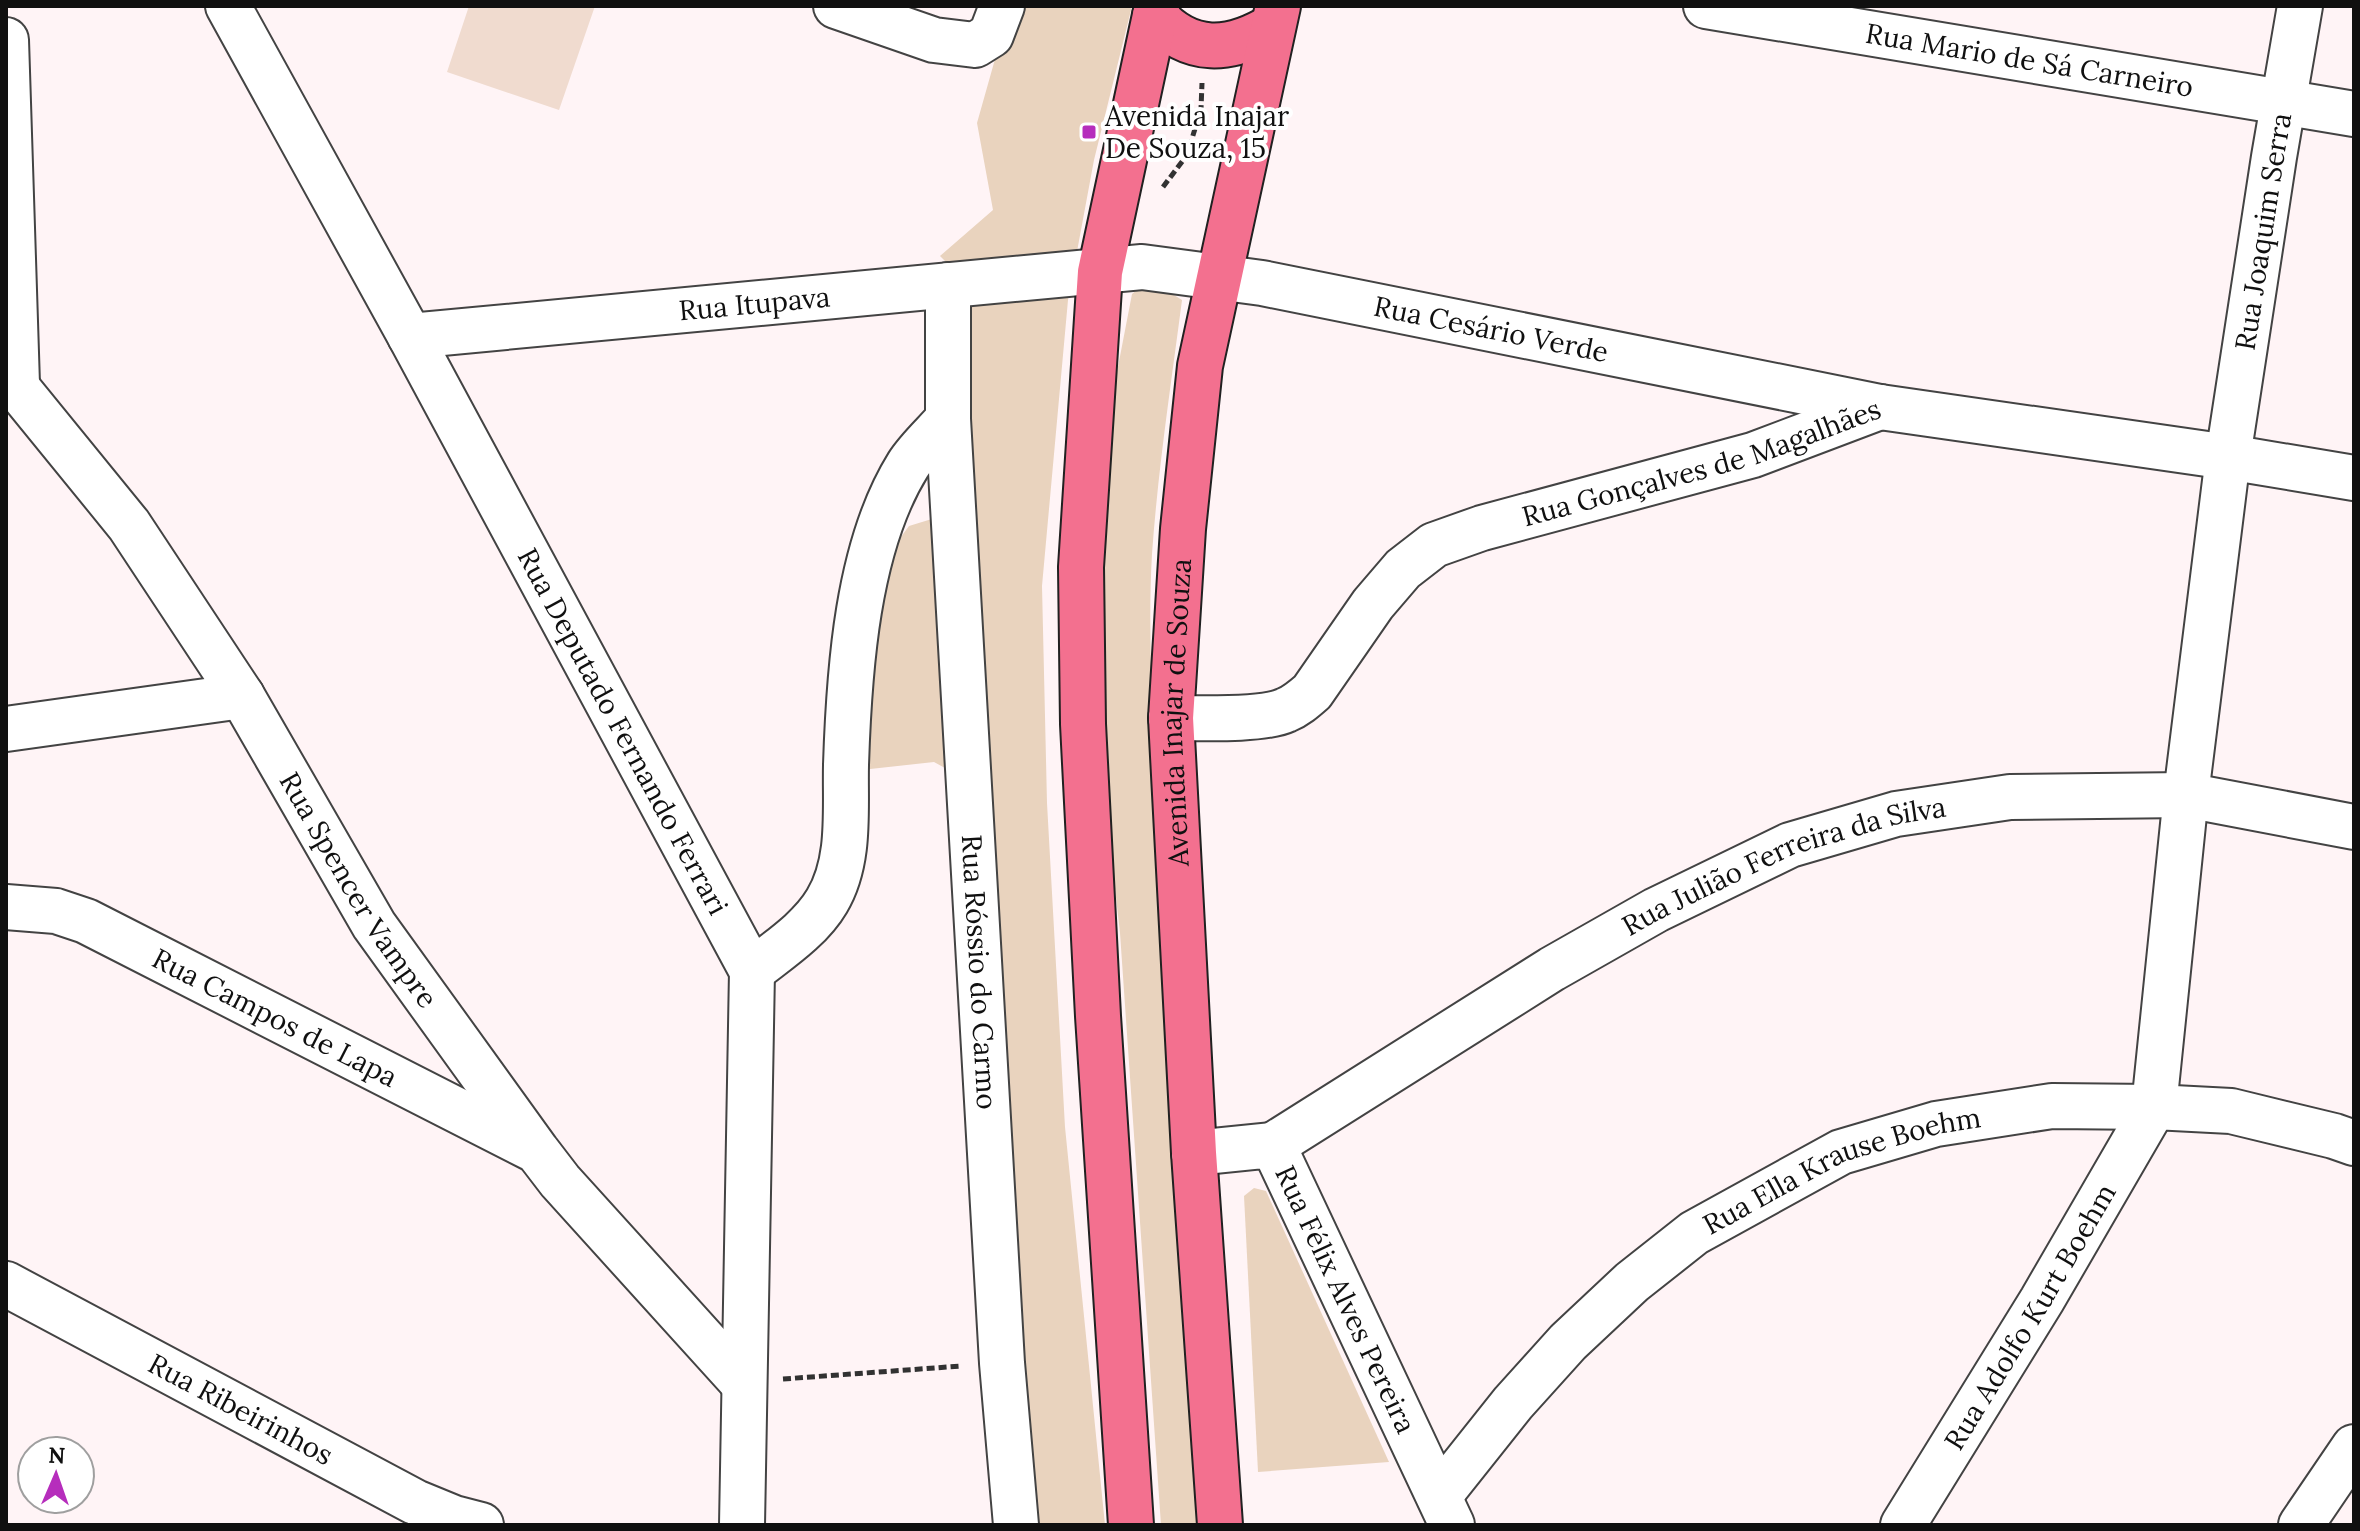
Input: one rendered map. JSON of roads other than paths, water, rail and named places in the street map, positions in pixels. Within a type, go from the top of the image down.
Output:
[{"type":"main road","points":[[1156,11],[1167,29],[1184,39],[1210,47],[1229,46],[1253,38],[1276,16]]},
{"type":"main road","points":[[1131,1525],[1098,1016],[1083,724],[1081,567],[1100,272],[1156,11]]},
{"type":"main road","name":"Avenida Inajar de Souza","points":[[1220,1525],[1194,1153],[1171,718],[1183,529],[1200,366],[1276,16]]},
{"type":"street","name":"Rua Deputado Fernando Ferrari","points":[[228,6],[410,336],[752,971],[742,1382],[742,1525]]},
{"type":"street","points":[[836,6],[934,40],[975,45],[991,35],[1001,11]]},
{"type":"street","name":"Rua Mario de Sá Carneiro","points":[[1706,6],[2354,114]]},
{"type":"street","name":"Rua Joaquim Serra","points":[[2154,1107],[2186,795],[2228,457],[2300,6]]},
{"type":"street","points":[[6,40],[10,381]]},
{"type":"street","name":"Rua Cesário Verde","points":[[1100,272],[1142,267],[1262,283],[1880,407]]},
{"type":"street","name":"Rua Itupava","points":[[410,336],[1100,272]]},
{"type":"street","name":"Rua Róssio do Carmo","points":[[948,285],[948,419],[1002,1363],[1016,1525]]},
{"type":"street","name":"Rua Spencer Vampre","points":[[10,381],[129,525],[242,696],[374,925],[537,1151],[560,1181],[742,1382]]},
{"type":"street","name":"Rua Gonçalves de Magalhães","points":[[1171,718],[1225,718],[1282,712],[1300,703],[1312,692],[1373,604],[1403,569],[1434,545],[1482,528],[1753,455],[1880,407],[2354,478]]},
{"type":"street","points":[[752,971],[801,932],[827,903],[843,866],[848,706],[859,608],[882,520],[909,464],[948,419]]},
{"type":"street","points":[[6,729],[242,696]]},
{"type":"street","name":"Rua Julião Ferreira da Silva","points":[[1273,1145],[1552,969],[1656,910],[1790,845],[1896,814],[2010,797],[2186,795],[2354,827]]},
{"type":"street","name":"Rua Campos de Lapa","points":[[6,907],[56,911],[86,921],[537,1151]]},
{"type":"street","name":"Rua Ella Krause Boehm","points":[[1445,1510],[1522,1393],[1568,1342],[1632,1282],[1694,1233],[1841,1152],[1936,1124],[2052,1106],[2231,1111],[2354,1143]]},
{"type":"street","name":"Rua Adolfo Kurt Boehm","points":[[1903,1525],[2042,1300],[2154,1107]]},
{"type":"street","name":"Rua Félix Alves Pereira","points":[[1194,1153],[1273,1145],[1445,1510]]},
{"type":"street","name":"Rua Ribeirinhos","points":[[6,1284],[415,1514],[454,1518],[481,1525]]},
{"type":"street","points":[[2301,1525],[2354,1447]]},
{"type":"place","name":"Avenida Inajar De Souza, 15","points":[[1089,132]]}]
